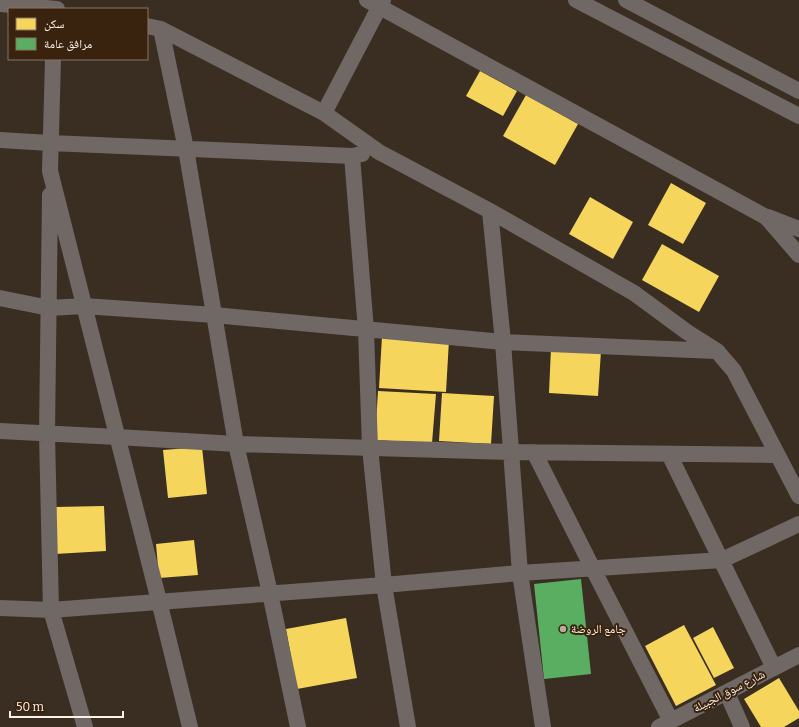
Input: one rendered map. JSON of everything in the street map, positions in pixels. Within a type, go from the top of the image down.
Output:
[{"type":"street","points":[[576,0],[799,116]]},
{"type":"street","points":[[626,0],[799,91]]},
{"type":"street","points":[[324,113],[376,2],[766,216],[799,229]]},
{"type":"street","points":[[0,4],[55,7]]},
{"type":"street","points":[[154,28],[324,113],[379,152],[490,211],[634,292],[687,332],[717,351],[734,371],[777,455],[797,489]]},
{"type":"street","points":[[154,28],[186,149],[236,444],[270,593],[298,727]]},
{"type":"street","points":[[53,60],[50,143],[47,434],[51,610],[85,727]]},
{"type":"street","points":[[0,140],[352,156],[379,152]]},
{"type":"street","points":[[352,156],[366,330],[370,448],[384,585],[408,727]]},
{"type":"street","points":[[50,171],[160,601],[190,727]]},
{"type":"street","points":[[490,211],[503,342],[520,573],[543,727]]},
{"type":"street","points":[[766,216],[799,255]]},
{"type":"street","points":[[0,298],[49,308],[84,306],[214,315],[503,342],[717,351]]},
{"type":"street","points":[[0,432],[117,436],[236,444],[370,448],[511,452],[777,455]]},
{"type":"street","points":[[534,452],[592,567],[665,724]]},
{"type":"street","points":[[670,454],[774,668]]},
{"type":"street","points":[[0,608],[51,610],[384,585],[592,567],[722,560],[799,524]]},
{"type":"street","name":"شارع سوق الجبيلة","points":[[665,724],[799,655]]},
{"type":"street","points":[[727,693],[742,727]]},
{"type":"building: سكن","points":[[480,71],[517,91],[503,116],[466,96]]},
{"type":"building: سكن","points":[[526,95],[578,124],[555,165],[503,136]]},
{"type":"building: سكن","points":[[671,183],[706,203],[683,244],[648,225]]},
{"type":"building: سكن","points":[[590,197],[633,222],[613,259],[569,234]]},
{"type":"building: سكن","points":[[662,244],[719,276],[699,312],[642,280]]},
{"type":"building: سكن","points":[[382,336],[449,340],[446,392],[379,388]]},
{"type":"building: سكن","points":[[551,348],[601,351],[598,396],[549,393]]},
{"type":"building: سكن","points":[[378,391],[436,394],[432,443],[375,440]]},
{"type":"building: سكن","points":[[442,393],[494,396],[491,444],[439,441]]},
{"type":"building: سكن","points":[[202,447],[207,494],[168,498],[163,450]]},
{"type":"building: سكن","points":[[104,506],[106,551],[55,554],[55,507]]},
{"type":"building: سكن","points":[[194,540],[198,575],[159,578],[156,544]]},
{"type":"building: سكن","points":[[346,618],[357,678],[297,689],[286,629]]},
{"type":"building: سكن","points":[[684,625],[716,685],[676,706],[645,646]]},
{"type":"building: سكن","points":[[713,627],[734,668],[714,678],[693,638]]},
{"type":"building: سكن","points":[[779,678],[799,711],[799,718],[784,727],[761,727],[744,699]]},
{"type":"building: مرافق عامة","name":"جامع الروضة","points":[[581,579],[591,674],[544,679],[534,584]]},
{"type":"place","name":"جامع الروضة","points":[[563,629]]}]
